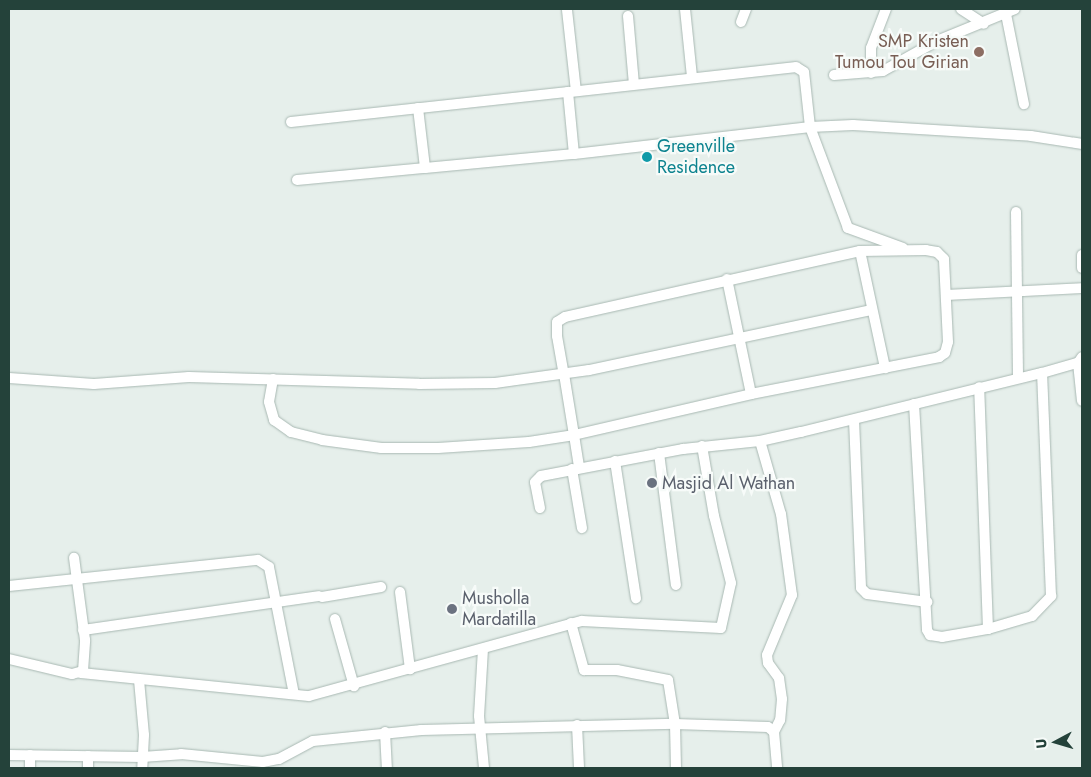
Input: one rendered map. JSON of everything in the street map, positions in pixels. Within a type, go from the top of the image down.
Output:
[{"type":"street","points":[[686,9],[692,77]]},
{"type":"street","points":[[741,22],[746,9]]},
{"type":"street","points":[[871,73],[871,48],[886,9]]},
{"type":"street","points":[[960,9],[984,24]]},
{"type":"street","points":[[568,10],[574,154]]},
{"type":"street","points":[[834,75],[871,73],[894,65],[937,41],[984,24],[1011,11],[1024,104]]},
{"type":"street","points":[[628,16],[634,84]]},
{"type":"street","points":[[291,122],[796,67],[804,72],[810,127],[848,228],[906,249]]},
{"type":"street","points":[[418,108],[425,168]]},
{"type":"street","points":[[297,180],[574,154],[810,127],[853,126],[1022,136],[1082,144]]},
{"type":"street","points":[[1016,212],[1018,378]]},
{"type":"street","points":[[273,379],[269,402],[274,420],[291,432],[322,440],[381,448],[438,448],[529,442],[574,435],[751,394],[939,357],[944,353],[948,342],[946,294],[941,255],[934,251],[906,249],[860,251],[727,279],[565,317],[557,322],[556,330],[574,435],[582,528]]},
{"type":"street","points":[[860,251],[885,368]]},
{"type":"street","points":[[1082,255],[1082,268]]},
{"type":"street","points":[[727,279],[751,394]]},
{"type":"street","points":[[946,294],[1082,288]]},
{"type":"street","points":[[9,378],[94,384],[189,377],[466,384],[564,374],[872,310]]},
{"type":"street","points":[[540,508],[535,486],[537,478],[659,453],[702,446],[760,441],[854,420],[979,387],[1042,373],[1080,360],[1082,401]]},
{"type":"street","points":[[914,404],[918,510],[927,630],[930,635],[942,637],[988,629],[1032,616],[1050,596],[1042,373]]},
{"type":"street","points":[[979,387],[988,629]]},
{"type":"street","points":[[854,420],[861,588],[867,594],[926,602]]},
{"type":"street","points":[[760,441],[781,514],[792,595],[767,656],[781,685],[782,711],[774,732],[777,768]]},
{"type":"street","points":[[9,660],[72,674],[81,673],[139,680],[316,695],[354,686],[572,623],[608,620],[721,628],[731,583],[714,516],[702,446]]},
{"type":"street","points":[[659,453],[676,585]]},
{"type":"street","points":[[614,462],[636,598]]},
{"type":"street","points":[[74,558],[83,630],[85,665],[81,673]]},
{"type":"street","points":[[9,586],[258,560],[269,568],[274,602],[294,694]]},
{"type":"street","points":[[83,630],[381,587]]},
{"type":"street","points":[[400,592],[410,670]]},
{"type":"street","points":[[335,619],[354,686]]},
{"type":"street","points":[[572,623],[584,670],[617,670],[668,680],[675,724],[676,768]]},
{"type":"street","points":[[483,649],[479,703],[484,768]]},
{"type":"street","points":[[139,680],[142,768]]},
{"type":"street","points":[[9,755],[142,757],[181,754],[251,765],[279,759],[313,741],[385,732],[577,725],[675,724],[768,727],[774,732]]},
{"type":"street","points":[[577,725],[579,768]]},
{"type":"street","points":[[385,732],[387,768]]},
{"type":"street","points":[[30,755],[30,768]]},
{"type":"street","points":[[88,756],[88,768]]},
{"type":"place","name":"SMP Kristen Tumou Tou Girian","points":[[979,52]]},
{"type":"place","name":"Greenville Residence","points":[[647,157]]},
{"type":"place","name":"Masjid Al Wathan","points":[[652,483]]},
{"type":"place","name":"Musholla Mardatilla","points":[[452,609]]}]
